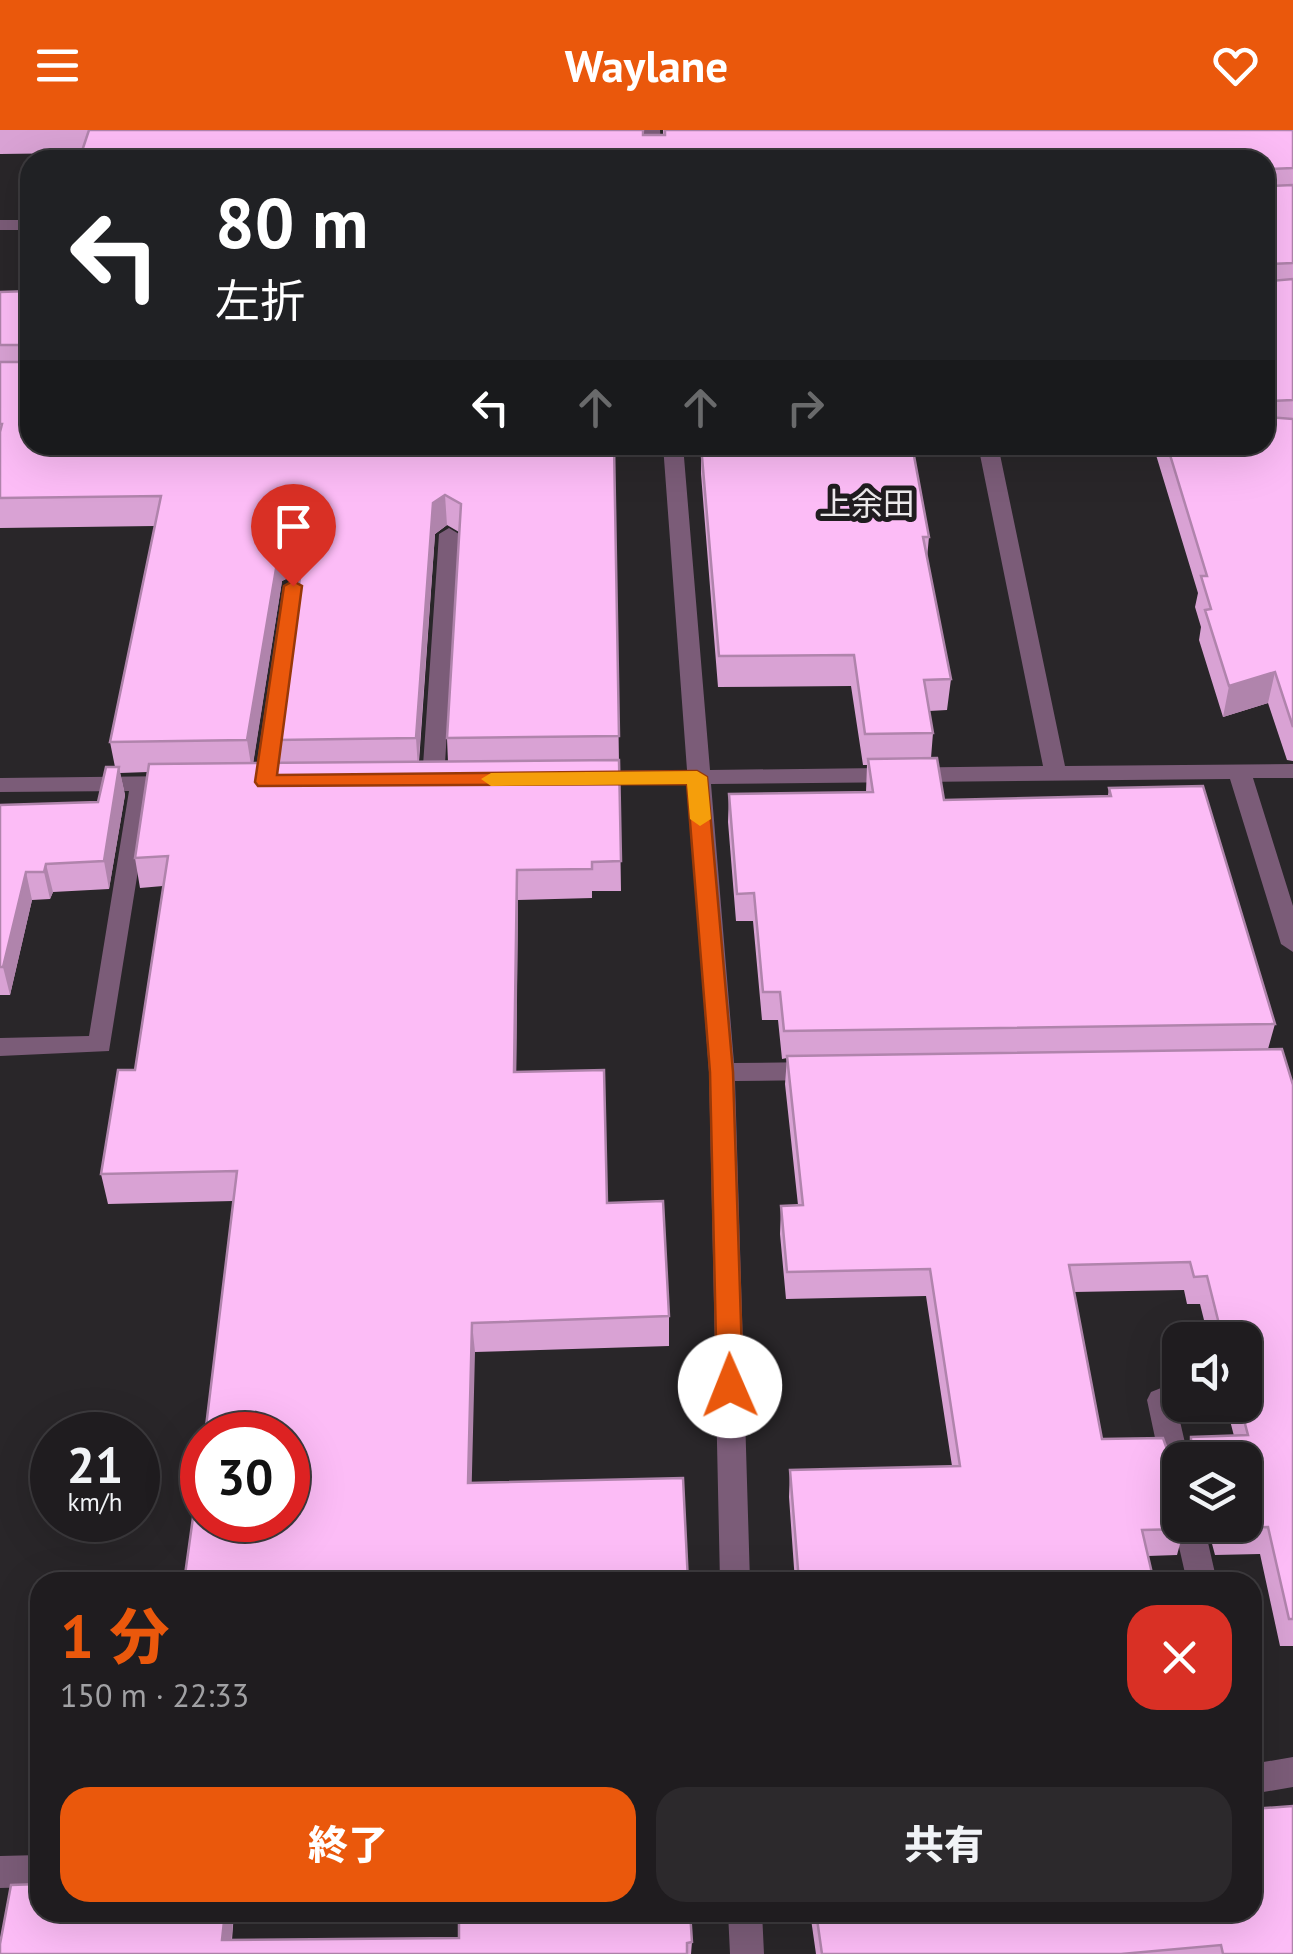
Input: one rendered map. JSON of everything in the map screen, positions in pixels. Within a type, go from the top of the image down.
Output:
[{"type":"street","points":[[674,455],[722,1072],[735,1572]]},
{"type":"street","points":[[990,455],[1055,774]]},
{"type":"street","points":[[433,780],[449,534]]},
{"type":"street","points":[[266,782],[293,586]]},
{"type":"street","points":[[1238,771],[1293,944]]},
{"type":"street","points":[[565,779],[1293,771]]},
{"type":"street","points":[[0,785],[194,783]]},
{"type":"street","points":[[0,1047],[100,1045],[141,784]]},
{"type":"street","points":[[722,1072],[840,1070]]},
{"type":"street","points":[[1161,1400],[1170,1442]]},
{"type":"street","points":[[1193,1542],[1200,1572]]},
{"type":"street","points":[[1262,1777],[1293,1772]]},
{"type":"street","points":[[0,1872],[30,1872]]},
{"type":"street","points":[[745,1922],[747,1954]]},
{"type":"building","points":[[89,130],[643,130],[643,135],[665,135],[665,130],[1293,130],[1293,168],[1275,169],[1275,150],[82,150]]},
{"type":"building","points":[[1293,185],[1293,263],[1275,264],[1275,186]]},
{"type":"building","points":[[1293,279],[1293,400],[1275,401],[1275,281]]},
{"type":"building","points":[[20,291],[20,345],[0,345],[0,292]]},
{"type":"building","points":[[0,362],[20,362],[20,455],[614,455],[619,736],[447,738],[461,504],[445,495],[433,503],[416,738],[277,740],[303,556],[288,546],[279,551],[247,740],[110,742],[161,496],[0,498]]},
{"type":"building","points":[[1275,418],[1293,419],[1293,727],[1275,672],[1229,686],[1205,610],[1211,609],[1201,576],[1207,576],[1170,455],[1275,455]]},
{"type":"building","points":[[702,455],[914,455],[929,537],[923,537],[951,679],[924,680],[933,733],[865,734],[854,655],[719,656]]},
{"type":"building","points":[[937,758],[944,800],[1111,796],[1109,788],[1203,786],[1275,1024],[784,1031],[780,992],[763,992],[754,893],[737,894],[729,794],[873,792],[868,759]]},
{"type":"building","points":[[619,760],[621,861],[592,862],[592,869],[517,870],[514,1072],[604,1070],[607,1203],[663,1201],[669,1316],[472,1323],[468,1483],[683,1478],[688,1572],[185,1572],[190,1542],[310,1542],[310,1412],[208,1412],[237,1171],[101,1174],[118,1070],[135,1070],[168,856],[135,858],[149,764]]},
{"type":"building","points":[[106,767],[119,767],[104,861],[46,864],[44,872],[26,872],[0,967],[0,805],[98,802]]},
{"type":"building","points":[[1282,1049],[1293,1085],[1293,1619],[1289,1619],[1268,1527],[1262,1527],[1262,1442],[1191,1442],[1191,1437],[1248,1435],[1245,1422],[1262,1422],[1262,1322],[1218,1322],[1207,1276],[1194,1277],[1190,1262],[1069,1265],[1102,1439],[1163,1438],[1164,1442],[1162,1530],[1142,1530],[1152,1572],[798,1572],[790,1470],[960,1466],[930,1269],[787,1272],[781,1206],[803,1205],[787,1056]]},
{"type":"building","points":[[1293,1806],[1293,1954],[1223,1954],[1221,1945],[1121,1954],[822,1954],[817,1922],[1262,1922],[1262,1808]]},
{"type":"building","points":[[30,1884],[30,1922],[224,1922],[222,1940],[459,1938],[459,1922],[691,1922],[692,1942],[687,1943],[687,1954],[0,1954],[11,1885]]},
{"type":"slow traffic","points":[[491,779],[697,777],[700,819]]},
{"type":"district","name":"上余田","points":[[867,504]]},
{"type":"route","points":[[293,586],[266,782],[697,777],[722,1072],[730,1386]]}]
